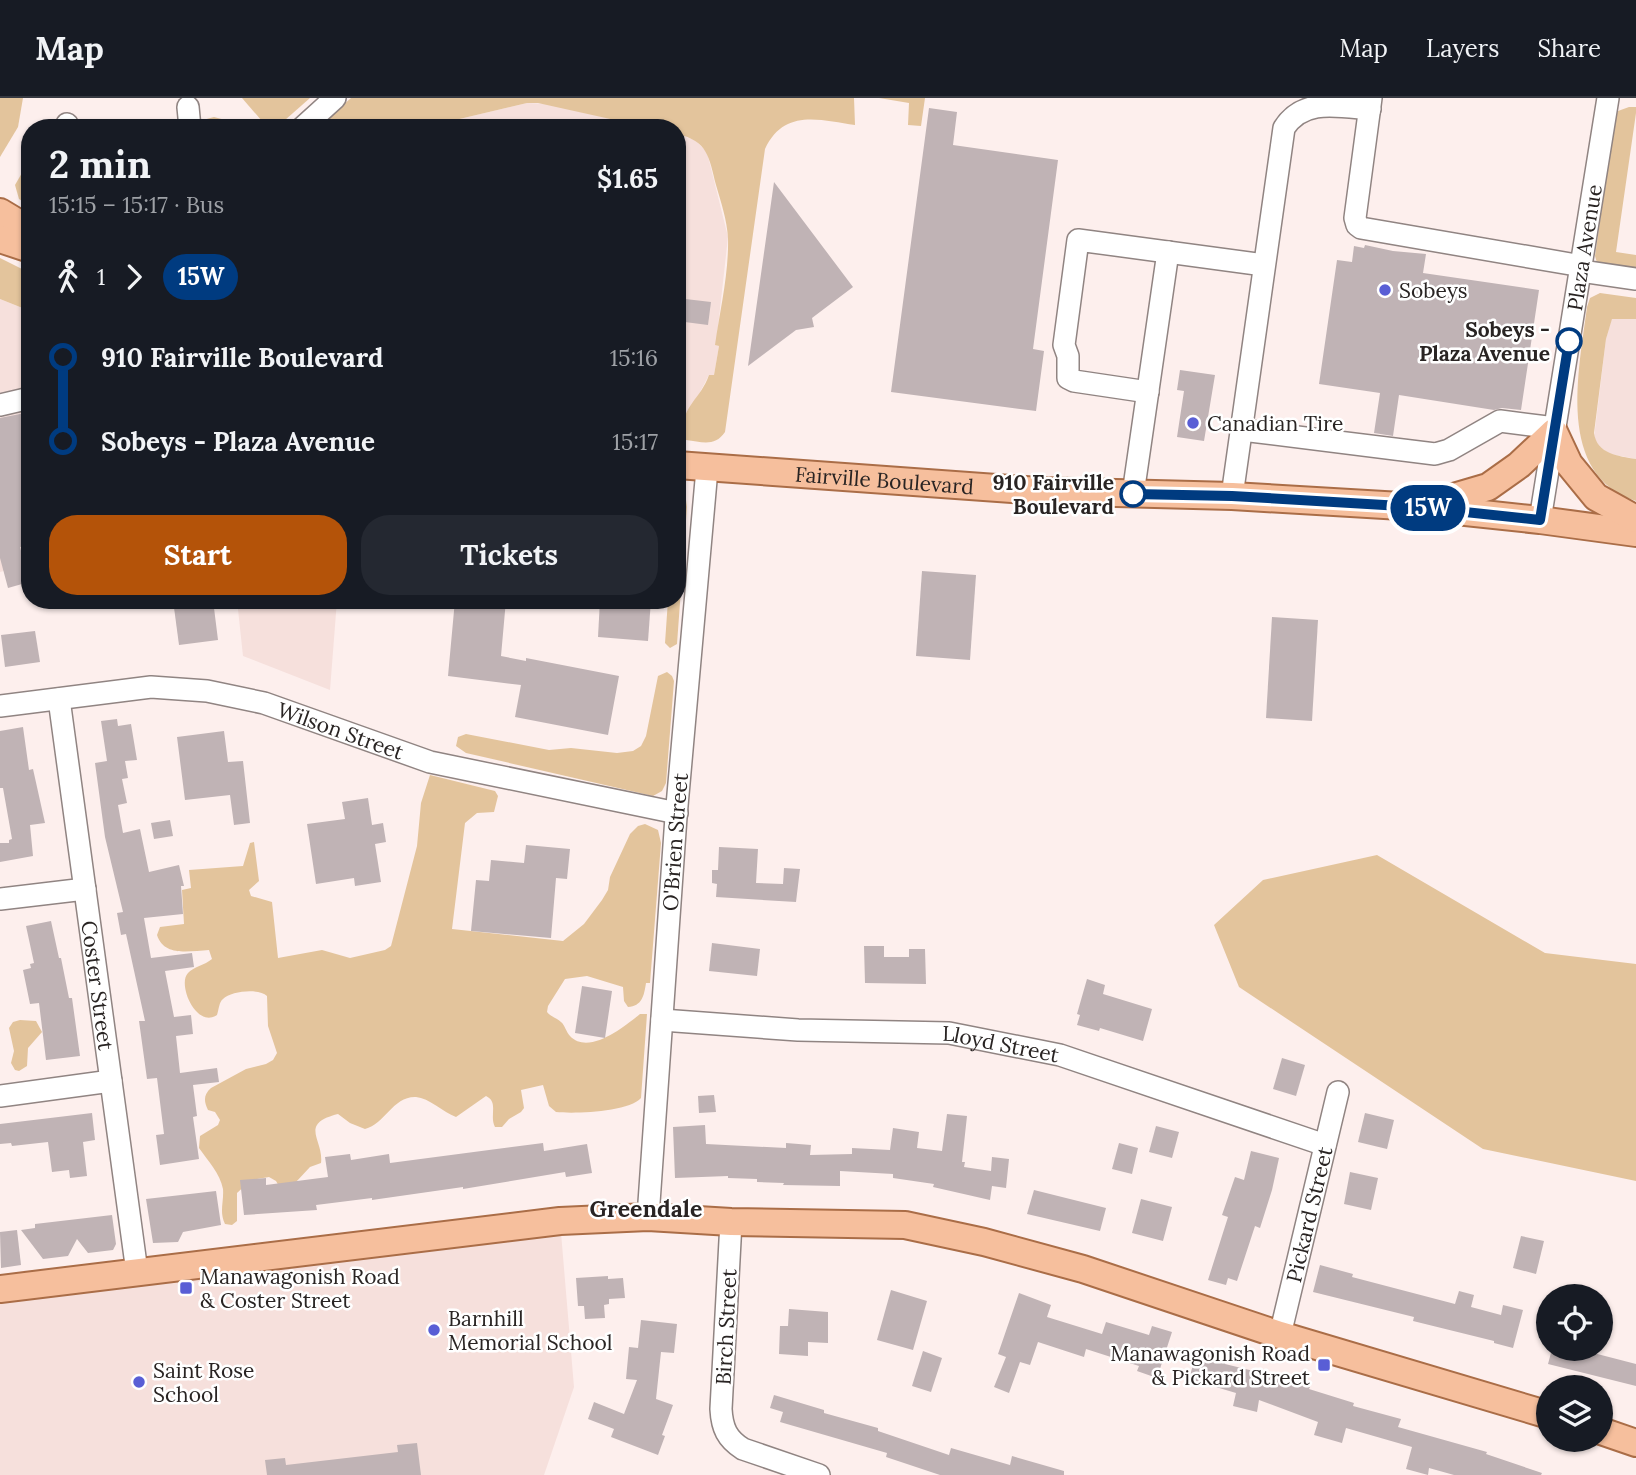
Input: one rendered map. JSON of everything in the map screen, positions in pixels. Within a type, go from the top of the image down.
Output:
[{"type":"main road","points":[[0,212],[21,224]]},
{"type":"main road","points":[[0,239],[21,246]]},
{"type":"main road","points":[[1418,507],[1489,487],[1520,465],[1555,430],[1569,464],[1596,497],[1636,519]]},
{"type":"main road","name":"Fairville Boulevard","points":[[686,466],[1038,491],[1232,496],[1418,507],[1636,533]]},
{"type":"main road","points":[[0,1289],[560,1221],[648,1217],[731,1222],[905,1225],[984,1242],[1083,1269],[1280,1335],[1536,1411]]},
{"type":"main road","points":[[1613,1435],[1636,1443]]},
{"type":"street","points":[[312,119],[335,98]]},
{"type":"street","name":"Plaza Avenue","points":[[1540,520],[1608,98]]},
{"type":"street","points":[[1232,496],[1282,136],[1287,121],[1297,111],[1312,104],[1371,103],[1355,218],[1361,228],[1636,279]]},
{"type":"street","points":[[1148,392],[1068,378],[1068,356],[1064,345],[1078,240],[1264,265]]},
{"type":"street","points":[[1133,494],[1168,252]]},
{"type":"street","points":[[0,405],[21,400]]},
{"type":"street","points":[[1242,430],[1435,454],[1448,450],[1500,421],[1555,430]]},
{"type":"street","name":"O'Brien Street","points":[[648,1217],[677,813],[707,468]]},
{"type":"street","name":"Wilson Street","points":[[0,706],[151,687],[207,691],[264,703],[430,762],[677,813]]},
{"type":"street","name":"Coster Street","points":[[58,699],[137,1272]]},
{"type":"street","points":[[0,899],[85,889]]},
{"type":"street","name":"Lloyd Street","points":[[662,1020],[798,1030],[949,1033],[1060,1055],[1325,1145]]},
{"type":"street","points":[[0,1096],[111,1081]]},
{"type":"street","name":"Pickard Street","points":[[1280,1335],[1338,1092]]},
{"type":"street","name":"Birch Street","points":[[731,1222],[721,1409],[724,1432],[733,1443],[743,1449],[818,1475]]},
{"type":"shaded area","points":[[0,98],[23,98],[18,127],[0,157]]},
{"type":"shaded area","points":[[242,98],[310,98],[286,119],[260,119]]},
{"type":"shaded area","points":[[351,98],[854,98],[855,125],[816,120],[793,122],[782,127],[765,149],[725,432],[717,440],[703,442],[686,440],[686,413],[709,375],[714,375],[728,238],[711,166],[701,146],[686,137],[686,119],[610,119],[527,103],[459,119],[327,119]]},
{"type":"shaded area","points":[[879,98],[925,98],[921,126],[908,125],[909,103]]},
{"type":"shaded area","points":[[527,103],[552,104],[614,119],[459,119]]},
{"type":"shaded area","points":[[1636,107],[1636,113],[1616,252],[1636,255],[1636,275],[1598,266],[1595,256],[1615,117],[1618,111]]},
{"type":"shaded area","points":[[686,137],[695,140],[707,152],[728,237],[716,345],[719,346],[714,375],[709,375],[686,418]]},
{"type":"shaded area","points":[[21,175],[21,200],[19,199],[15,185]]},
{"type":"shaded area","points":[[0,258],[21,268],[21,307],[0,299]]},
{"type":"shaded area","points":[[1600,293],[1636,298],[1636,319],[1612,319],[1606,339],[1594,433],[1599,446],[1604,450],[1636,459],[1636,501],[1610,488],[1593,469],[1583,445],[1578,418],[1580,360],[1587,307],[1590,298]]},
{"type":"shaded area","points":[[0,299],[21,307],[21,566],[0,572]]},
{"type":"shaded area","points":[[1612,318],[1636,319],[1636,459],[1610,454],[1601,448],[1594,438],[1606,339]]},
{"type":"shaded area","points":[[238,609],[336,609],[330,690],[243,656]]},
{"type":"shaded area","points":[[667,609],[680,609],[677,644],[670,648],[665,643]]},
{"type":"shaded area","points":[[667,672],[674,681],[666,783],[662,791],[653,796],[466,753],[456,746],[458,737],[466,734],[549,750],[571,748],[617,753],[633,751],[641,746],[646,736],[658,676]]},
{"type":"shaded area","points":[[430,775],[495,791],[498,796],[494,812],[477,813],[465,823],[452,929],[563,941],[584,924],[602,900],[630,834],[638,826],[645,824],[658,830],[661,843],[650,983],[646,983],[641,1000],[628,1007],[624,1001],[623,987],[587,976],[565,979],[547,1012],[562,1023],[570,1036],[587,1043],[607,1037],[640,1014],[647,1014],[641,1098],[635,1103],[614,1109],[556,1112],[549,1106],[543,1085],[521,1090],[524,1108],[502,1127],[495,1127],[492,1102],[486,1096],[456,1117],[426,1100],[408,1098],[365,1129],[338,1114],[326,1118],[316,1128],[321,1163],[310,1167],[296,1182],[280,1188],[276,1181],[269,1177],[251,1180],[237,1193],[237,1221],[232,1225],[225,1224],[222,1215],[221,1183],[199,1148],[200,1136],[218,1125],[220,1120],[215,1112],[208,1110],[205,1096],[211,1088],[246,1069],[273,1060],[277,1053],[268,1026],[267,996],[252,991],[232,994],[222,1000],[217,1015],[209,1018],[202,1016],[190,1003],[185,979],[190,971],[212,959],[209,950],[171,950],[160,942],[157,935],[160,927],[184,924],[182,890],[191,888],[189,870],[243,866],[250,843],[254,842],[259,881],[249,890],[251,896],[272,902],[278,958],[322,950],[350,958],[385,950],[391,946],[417,846],[421,803]]},
{"type":"shaded area","points":[[1377,855],[1545,953],[1636,964],[1636,1181],[1483,1149],[1239,987],[1214,925],[1263,880]]},
{"type":"shaded area","points":[[36,1021],[42,1032],[28,1048],[27,1066],[19,1071],[15,1070],[11,1063],[14,1051],[9,1028],[13,1022]]},
{"type":"shaded area","points":[[560,1221],[574,1387],[544,1475],[0,1475],[0,1289]]},
{"type":"building","points":[[929,108],[957,112],[953,145],[1058,160],[1033,349],[1044,351],[1036,411],[891,392]]},
{"type":"building","points":[[774,182],[853,287],[812,318],[814,327],[796,330],[748,366]]},
{"type":"building","points":[[1365,245],[1426,254],[1423,273],[1539,290],[1521,410],[1494,410],[1399,395],[1393,436],[1374,433],[1380,393],[1319,384],[1337,260],[1352,262],[1354,246],[1364,248]]},
{"type":"building","points":[[686,299],[711,302],[708,325],[686,322]]},
{"type":"building","points":[[1180,370],[1215,375],[1204,441],[1177,437],[1184,391],[1177,390]]},
{"type":"building","points":[[21,414],[21,584],[8,588],[0,558],[0,418]]},
{"type":"building","points":[[922,571],[976,575],[970,660],[916,656]]},
{"type":"building","points":[[174,609],[214,609],[218,640],[179,645]]},
{"type":"building","points":[[454,609],[505,609],[501,656],[526,661],[526,658],[619,676],[608,735],[515,717],[521,685],[448,676]]},
{"type":"building","points":[[600,609],[650,609],[648,641],[598,637]]},
{"type":"building","points":[[1272,617],[1318,620],[1312,721],[1266,718]]},
{"type":"building","points":[[35,631],[40,662],[5,667],[1,635]]},
{"type":"building","points":[[117,719],[118,726],[131,724],[137,760],[125,761],[128,778],[122,779],[127,803],[118,805],[123,833],[140,829],[149,872],[179,865],[184,886],[181,886],[183,914],[144,918],[151,958],[192,953],[194,967],[165,971],[174,1017],[191,1015],[193,1034],[176,1036],[180,1073],[217,1068],[219,1082],[193,1085],[197,1116],[193,1117],[199,1159],[160,1165],[156,1135],[164,1134],[157,1078],[147,1079],[139,1021],[145,1021],[126,934],[121,935],[117,913],[123,912],[105,837],[95,763],[107,761],[101,721]]},
{"type":"building","points":[[23,727],[29,770],[33,769],[45,823],[30,825],[33,856],[0,862],[0,843],[9,843],[12,839],[3,788],[0,788],[0,731]]},
{"type":"building","points":[[224,731],[228,762],[243,761],[250,823],[234,825],[230,795],[185,800],[177,737]]},
{"type":"building","points":[[368,798],[372,825],[383,823],[386,842],[375,844],[381,882],[355,886],[354,878],[316,884],[307,824],[345,819],[342,802]]},
{"type":"building","points":[[170,820],[173,836],[154,839],[151,823]]},
{"type":"building","points":[[526,845],[570,849],[567,879],[556,878],[551,938],[471,931],[476,880],[489,881],[491,860],[524,863]]},
{"type":"building","points":[[719,847],[758,849],[756,883],[783,884],[784,868],[800,869],[796,902],[716,897],[717,884],[712,883],[712,870],[718,870]]},
{"type":"building","points":[[51,921],[69,998],[72,998],[80,1056],[46,1060],[39,1003],[30,1004],[23,970],[31,968],[30,964],[34,963],[26,926]]},
{"type":"building","points":[[712,943],[760,949],[757,976],[709,971]]},
{"type":"building","points":[[864,946],[884,946],[884,957],[909,957],[909,949],[925,949],[926,984],[865,983]]},
{"type":"building","points":[[1087,979],[1105,985],[1103,994],[1152,1009],[1143,1041],[1100,1028],[1099,1031],[1077,1025],[1080,1015],[1077,1014]]},
{"type":"building","points":[[582,986],[612,991],[605,1038],[575,1033]]},
{"type":"building","points":[[1282,1058],[1305,1065],[1296,1096],[1273,1089]]},
{"type":"building","points":[[714,1095],[716,1112],[699,1113],[698,1096]]},
{"type":"building","points":[[92,1113],[95,1140],[83,1142],[87,1176],[70,1178],[69,1170],[52,1172],[48,1142],[12,1146],[11,1143],[0,1144],[0,1124]]},
{"type":"building","points":[[1365,1113],[1394,1120],[1387,1149],[1358,1142]]},
{"type":"building","points":[[947,1114],[967,1116],[962,1162],[965,1162],[964,1167],[991,1171],[992,1157],[1009,1159],[1006,1188],[992,1186],[990,1200],[933,1187],[934,1184],[893,1178],[893,1174],[840,1171],[840,1186],[783,1185],[784,1183],[757,1182],[757,1179],[728,1176],[675,1178],[673,1127],[705,1125],[706,1144],[786,1148],[786,1143],[811,1145],[810,1155],[852,1154],[852,1148],[890,1150],[893,1128],[919,1132],[917,1148],[942,1151]]},
{"type":"building","points":[[1156,1126],[1179,1132],[1172,1158],[1149,1152]]},
{"type":"building","points":[[543,1143],[544,1151],[587,1144],[592,1173],[566,1177],[565,1172],[463,1189],[316,1205],[317,1210],[244,1215],[240,1180],[266,1178],[266,1185],[328,1177],[325,1157],[350,1154],[351,1160],[389,1154],[390,1163]]},
{"type":"building","points":[[1119,1143],[1138,1148],[1132,1174],[1112,1169]]},
{"type":"building","points":[[1251,1151],[1279,1158],[1260,1228],[1255,1226],[1237,1281],[1228,1278],[1226,1285],[1208,1280],[1228,1217],[1222,1215],[1235,1177],[1244,1180]]},
{"type":"building","points":[[1350,1172],[1378,1178],[1371,1210],[1344,1204]]},
{"type":"building","points":[[1034,1190],[1106,1208],[1100,1231],[1027,1214]]},
{"type":"building","points":[[216,1191],[221,1225],[183,1232],[178,1242],[153,1243],[146,1199]]},
{"type":"building","points":[[1141,1199],[1172,1207],[1163,1241],[1132,1233]]},
{"type":"building","points":[[112,1215],[116,1244],[113,1250],[88,1253],[77,1239],[68,1256],[43,1259],[21,1230],[35,1228],[35,1224]]},
{"type":"building","points":[[17,1230],[21,1265],[1,1268],[0,1232]]},
{"type":"building","points":[[1521,1236],[1544,1241],[1536,1274],[1513,1268]]},
{"type":"building","points":[[1320,1265],[1353,1274],[1352,1277],[1455,1304],[1459,1291],[1474,1295],[1471,1307],[1501,1315],[1503,1305],[1523,1310],[1513,1348],[1413,1321],[1414,1317],[1313,1292]]},
{"type":"building","points":[[608,1276],[608,1279],[623,1278],[625,1298],[609,1299],[609,1304],[604,1305],[605,1318],[585,1319],[584,1306],[578,1306],[576,1278]]},
{"type":"building","points":[[891,1290],[927,1301],[913,1350],[877,1340]]},
{"type":"building","points":[[1019,1293],[1051,1305],[1047,1317],[1102,1334],[1106,1322],[1149,1335],[1152,1326],[1172,1332],[1157,1378],[1137,1371],[1139,1366],[1086,1349],[1084,1357],[1038,1342],[1030,1365],[1020,1362],[1009,1393],[994,1387],[1006,1357],[998,1354]]},
{"type":"building","points":[[789,1309],[828,1312],[828,1343],[808,1342],[808,1356],[779,1354],[780,1326],[788,1326]]},
{"type":"building","points":[[641,1320],[677,1324],[674,1353],[661,1352],[656,1399],[673,1405],[658,1455],[611,1437],[614,1429],[588,1419],[594,1402],[624,1414],[637,1380],[626,1379],[629,1347],[638,1348]]},
{"type":"building","points":[[923,1351],[942,1358],[931,1392],[912,1386]]},
{"type":"building","points":[[1197,1351],[1226,1360],[1225,1364],[1291,1380],[1310,1387],[1309,1389],[1354,1403],[1353,1406],[1401,1419],[1398,1427],[1487,1452],[1486,1454],[1542,1473],[1454,1475],[1429,1468],[1428,1475],[1406,1469],[1412,1447],[1346,1428],[1342,1443],[1314,1435],[1318,1422],[1259,1400],[1257,1412],[1233,1406],[1236,1393],[1189,1379]]},
{"type":"building","points":[[1613,1358],[1636,1364],[1636,1386],[1613,1380],[1613,1375],[1592,1375],[1548,1364],[1549,1361],[1613,1361]]},
{"type":"building","points":[[774,1395],[878,1428],[878,1431],[949,1455],[951,1448],[1010,1465],[1012,1456],[1064,1471],[1064,1475],[940,1475],[886,1457],[887,1453],[780,1422],[783,1412],[770,1408]]},
{"type":"building","points":[[417,1443],[421,1475],[267,1475],[265,1460],[285,1458],[286,1465],[398,1452],[397,1445]]},
{"type":"bus line","name":"15W","points":[[1133,494],[1232,496],[1418,507],[1540,520],[1569,341]]},
{"type":"place","name":"Sobeys","points":[[1385,290]]},
{"type":"place","name":"Sobeys - Plaza Avenue","points":[[1569,341]]},
{"type":"place","name":"Canadian Tire","points":[[1193,423]]},
{"type":"place","name":"910 Fairville Boulevard","points":[[1133,494]]},
{"type":"place","name":"Manawagonish Road & Coster Street","points":[[186,1288]]},
{"type":"place","name":"Barnhill Memorial School","points":[[434,1330]]},
{"type":"place","name":"Manawagonish Road & Pickard Street","points":[[1324,1365]]},
{"type":"place","name":"Saint Rose School","points":[[139,1382]]},
{"type":"district","name":"Greendale","points":[[646,1208]]}]
